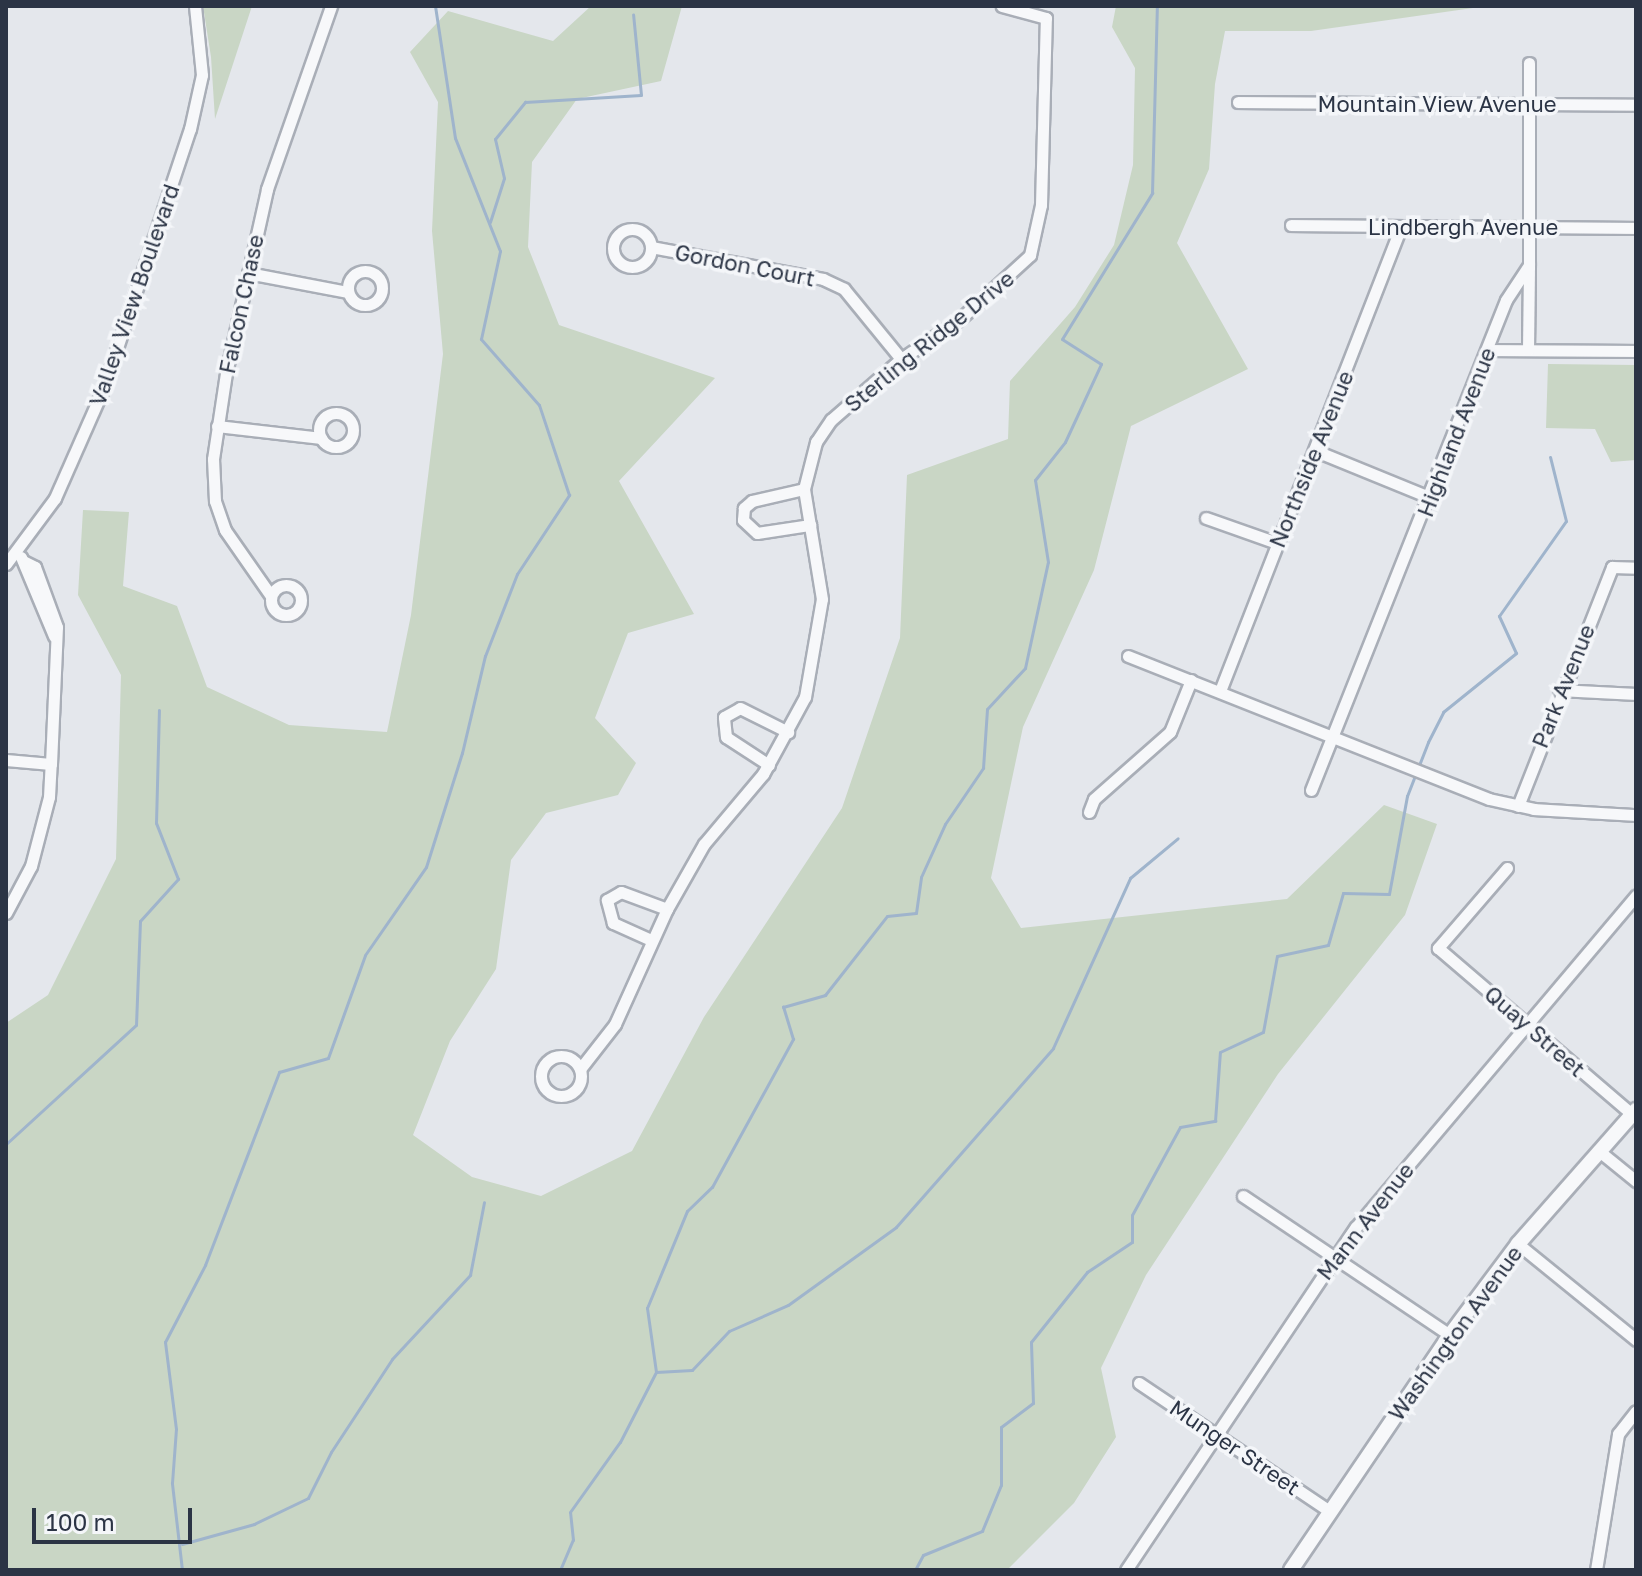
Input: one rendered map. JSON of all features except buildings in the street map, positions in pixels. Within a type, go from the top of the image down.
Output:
[{"type":"street","name":"Valley View Boulevard","points":[[13,559],[55,498],[86,435],[190,129],[202,75],[195,6]]},
{"type":"street","name":"Falcon Chase","points":[[271,596],[225,530],[215,501],[217,426],[267,189],[331,6]]},
{"type":"street","name":"Sterling Ridge Drive","points":[[580,1069],[615,1024],[651,940],[704,844],[769,765],[805,697],[819,634],[822,599],[804,489],[816,442],[831,420],[901,359],[960,319],[1030,255],[1041,205],[1046,18],[1002,6]]},
{"type":"street","points":[[1528,350],[1529,63]]},
{"type":"street","name":"Mountain View Avenue","points":[[1238,102],[1636,105]]},
{"type":"street","name":"Lindbergh Avenue","points":[[1291,225],[1636,228]]},
{"type":"street","name":"Northside Avenue","points":[[1220,691],[1401,227]]},
{"type":"street","name":"Gordon Court","points":[[651,247],[823,279],[844,289],[901,359]]},
{"type":"street","name":"Highland Avenue","points":[[1311,790],[1431,498],[1516,279],[1529,265]]},
{"type":"street","points":[[248,273],[348,292]]},
{"type":"street","points":[[1487,350],[1636,351]]},
{"type":"street","points":[[217,426],[321,438]]},
{"type":"street","points":[[1316,451],[1431,498]]},
{"type":"street","points":[[804,489],[752,501],[744,508],[743,520],[757,533],[810,525]]},
{"type":"street","points":[[1206,518],[1277,543]]},
{"type":"street","points":[[6,913],[31,866],[49,797],[54,636],[13,559]]},
{"type":"street","name":"Park Avenue","points":[[1518,806],[1559,690],[1612,567],[1636,568]]},
{"type":"street","points":[[1128,656],[1334,736],[1423,775],[1518,806],[1636,815]]},
{"type":"street","points":[[1089,812],[1094,799],[1170,732],[1191,680]]},
{"type":"street","points":[[1559,690],[1636,694]]},
{"type":"street","points":[[769,765],[726,737],[724,717],[740,708],[788,732]]},
{"type":"street","points":[[6,760],[51,764]]},
{"type":"street","name":"Quay Street","points":[[1507,868],[1438,948],[1634,1112]]},
{"type":"street","points":[[651,940],[613,923],[607,900],[621,892],[667,909]]},
{"type":"street","name":"Mann Avenue","points":[[1126,1570],[1334,1258],[1636,896]]},
{"type":"street","name":"Washington Avenue","points":[[1291,1570],[1450,1335],[1518,1244],[1634,1112]]},
{"type":"street","points":[[1599,1151],[1636,1181]]},
{"type":"street","points":[[1243,1196],[1450,1335]]},
{"type":"street","points":[[1518,1244],[1636,1340]]},
{"type":"street","name":"Munger Street","points":[[1139,1383],[1331,1512]]},
{"type":"street","points":[[1596,1570],[1618,1434],[1636,1411]]},
{"type":"green space","points":[[203,6],[252,6],[215,119],[211,57]]},
{"type":"green space","points":[[591,6],[682,6],[661,81],[577,99],[532,162],[528,247],[559,325],[715,378],[619,481],[694,614],[628,633],[595,718],[636,763],[618,795],[546,813],[511,860],[496,969],[450,1041],[413,1135],[472,1177],[541,1196],[632,1151],[704,1017],[842,808],[900,638],[907,475],[1008,439],[1010,381],[1075,307],[1114,245],[1133,165],[1135,68],[1112,27],[1116,6],[1487,6],[1311,31],[1225,31],[1215,84],[1209,169],[1177,243],[1248,369],[1131,426],[1094,570],[1023,727],[991,878],[1021,928],[1287,899],[1384,805],[1437,824],[1405,915],[1278,1074],[1146,1275],[1101,1368],[1116,1437],[1074,1503],[1007,1570],[6,1570],[6,1023],[48,995],[116,859],[121,675],[78,595],[83,510],[129,512],[123,586],[177,606],[207,687],[289,725],[387,732],[411,615],[443,354],[432,231],[438,102],[410,52],[448,11],[553,41]]},
{"type":"green space","points":[[1548,364],[1636,365],[1636,460],[1611,462],[1595,429],[1546,428]]},
{"type":"waterway","points":[[182,1570],[172,1483],[176,1429],[165,1342],[205,1265],[279,1072],[328,1058],[365,955],[426,867],[462,753],[485,656],[517,574],[569,495],[539,405],[481,339],[500,251],[455,138],[435,6]]},
{"type":"waterway","points":[[560,1570],[573,1540],[570,1512],[620,1442],[656,1372],[647,1308],[687,1211],[712,1187],[793,1039],[783,1007],[825,995],[887,916],[916,913],[921,877],[945,824],[983,768],[987,709],[1025,668],[1048,562],[1035,480],[1065,442],[1101,364],[1062,339],[1152,193],[1157,6]]},
{"type":"waterway","points":[[490,222],[504,178],[495,139],[525,102],[641,95],[633,14]]},
{"type":"waterway","points":[[915,1570],[923,1555],[982,1531],[1001,1485],[1001,1427],[1033,1403],[1031,1342],[1087,1272],[1132,1242],[1132,1215],[1180,1127],[1215,1121],[1220,1052],[1263,1032],[1277,956],[1328,945],[1343,893],[1389,894],[1407,796],[1428,742],[1443,712],[1516,653],[1499,616],[1566,521],[1550,457]]},
{"type":"waterway","points":[[6,1144],[136,1025],[140,921],[178,879],[156,823],[159,710]]},
{"type":"waterway","points":[[656,1372],[692,1370],[729,1331],[788,1305],[896,1227],[1053,1048],[1130,878],[1178,838]]},
{"type":"waterway","points":[[182,1544],[254,1524],[308,1498],[331,1452],[392,1359],[470,1275],[484,1202]]}]
